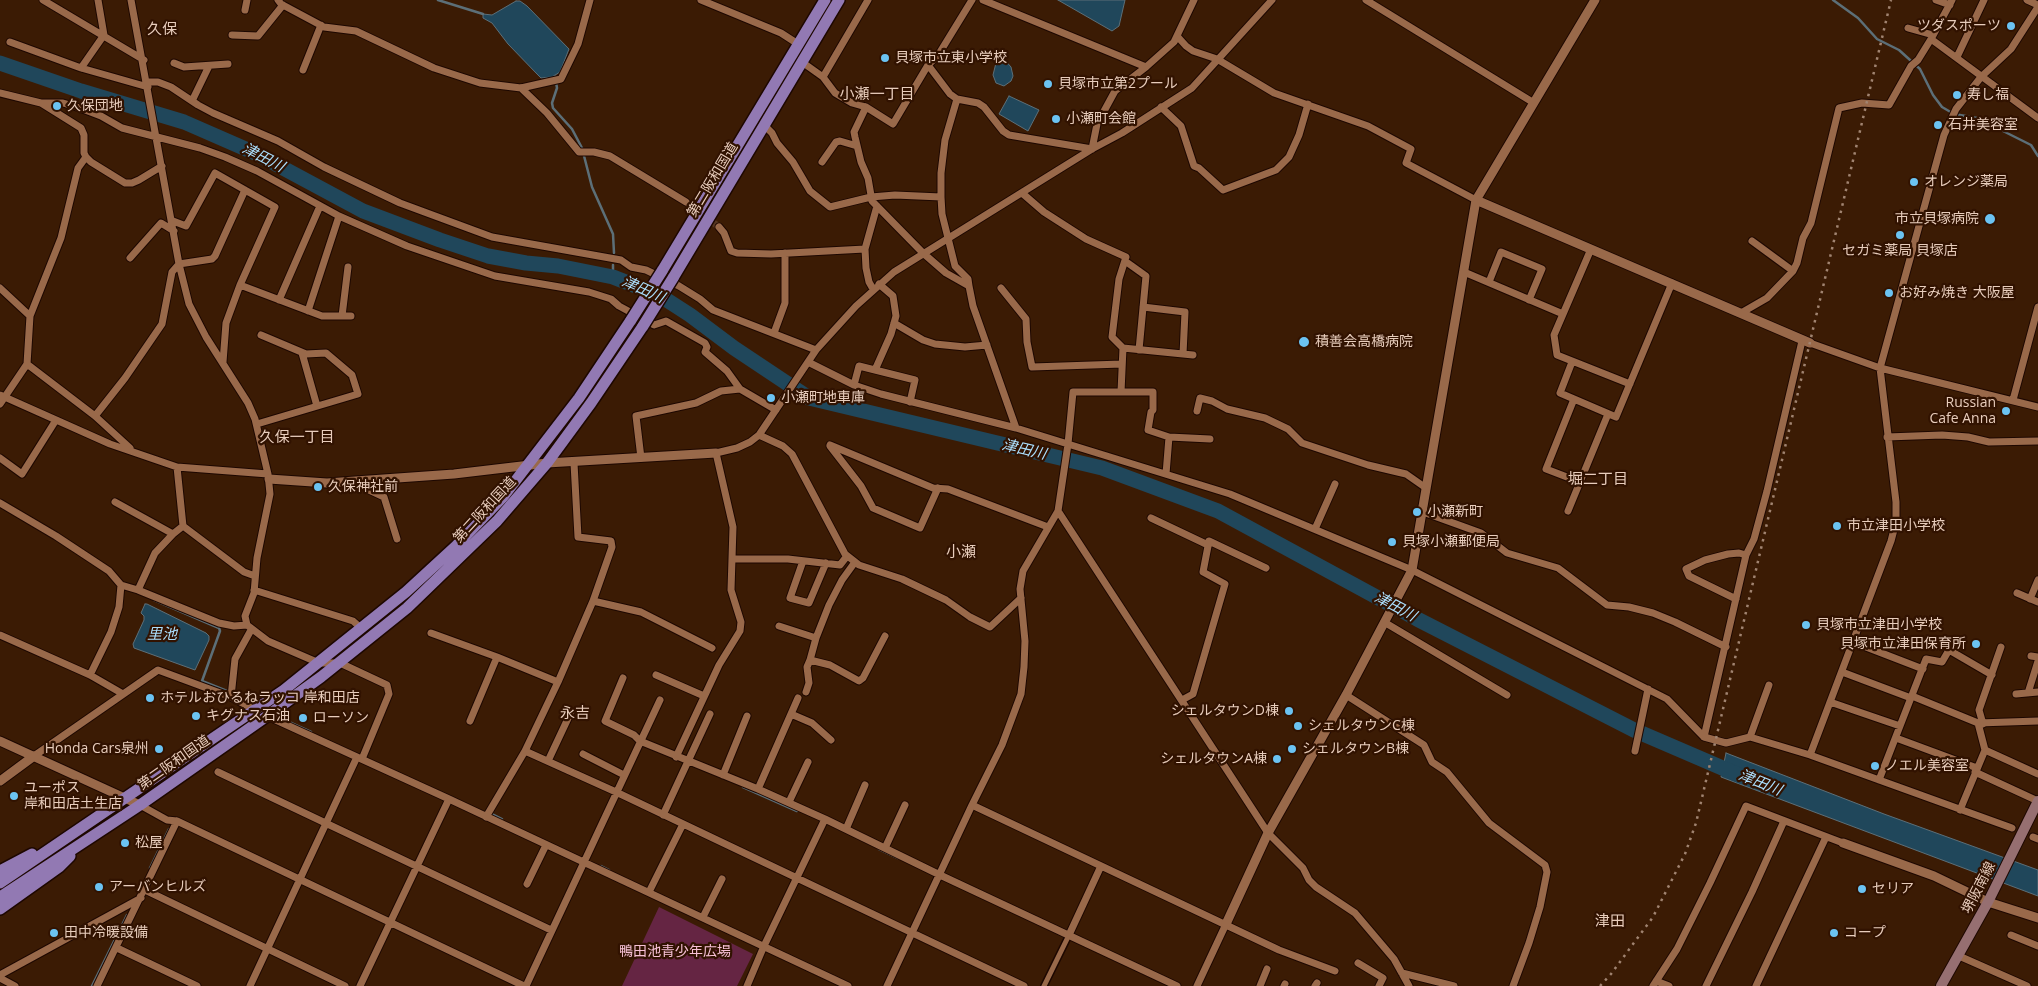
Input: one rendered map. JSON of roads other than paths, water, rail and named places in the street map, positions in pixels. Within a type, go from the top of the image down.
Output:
[{"type":"highway","name":"第二阪和国道","points":[[1,892],[55,845],[255,710],[320,663],[406,592],[456,546],[503,497],[590,383],[631,320],[824,0]]},
{"type":"highway","name":"第二阪和国道","points":[[1,892],[140,805],[268,716],[395,619],[497,521],[547,463],[592,403],[643,326],[840,0]]},
{"type":"highway","points":[[0,909],[59,867],[81,843]]},
{"type":"highway","points":[[0,870],[37,851],[55,845]]},
{"type":"main road","name":"堺阪南線","points":[[1941,986],[1988,902],[2038,801]]},
{"type":"street","points":[[43,0],[144,60]]},
{"type":"street","points":[[81,68],[104,35],[98,0]]},
{"type":"street","points":[[132,0],[173,221],[179,264],[189,304],[206,337],[248,403],[257,424],[268,476],[270,494],[261,532],[254,576],[254,590],[245,616],[249,628],[235,659],[231,697]]},
{"type":"street","points":[[245,10],[248,0]]},
{"type":"street","points":[[232,35],[258,36],[281,3],[321,26],[356,31],[434,68],[480,83],[521,88],[557,81],[578,44],[590,0]]},
{"type":"street","points":[[701,0],[781,33],[798,44],[802,62],[823,77],[835,93],[852,103],[866,107],[894,124],[928,65],[938,57],[972,0]]},
{"type":"street","points":[[823,77],[868,0]]},
{"type":"street","points":[[983,0],[1146,67]]},
{"type":"street","points":[[1092,149],[1097,124],[1115,91],[1174,42],[1194,0]]},
{"type":"street","points":[[2,396],[110,444],[177,467],[327,483],[454,474],[547,463],[574,463],[716,453],[738,448],[750,442],[759,434],[816,350],[876,287],[894,272],[1092,149],[1122,133],[1192,88],[1272,0]]},
{"type":"street","points":[[1366,0],[1534,103]]},
{"type":"street","points":[[1198,986],[1268,833],[1346,695],[1412,570],[1476,200],[1595,0]]},
{"type":"street","points":[[1742,313],[1768,298],[1797,264],[1803,238],[1811,223],[1839,108],[1862,103],[1889,105],[1911,66],[1918,60],[1932,37],[1951,2],[1936,0]]},
{"type":"street","points":[[1957,57],[1984,0]]},
{"type":"street","points":[[1810,755],[1891,542],[1896,522],[1896,502],[1880,368],[1944,135],[1956,108],[1981,77],[2011,49],[2038,6],[2027,0]]},
{"type":"street","points":[[303,70],[321,26]]},
{"type":"street","points":[[1908,28],[1932,37],[1981,77],[2038,118]]},
{"type":"street","points":[[1177,36],[1186,46],[1217,59],[1274,93],[1368,126],[1411,149],[1406,163],[1476,200],[1806,342],[1880,368],[2038,407]]},
{"type":"street","points":[[10,42],[81,68],[147,85],[158,82],[171,87],[213,113],[278,141],[324,167],[400,203],[492,237],[622,260],[632,267],[646,270],[679,286],[713,310],[816,350]]},
{"type":"street","points":[[174,63],[184,67],[228,64]]},
{"type":"street","points":[[928,65],[950,94],[957,99],[978,103],[984,107],[1009,135],[1092,149]]},
{"type":"street","points":[[192,101],[209,66]]},
{"type":"street","points":[[521,88],[547,113],[579,152],[602,153],[610,156],[686,202]]},
{"type":"street","points":[[0,93],[40,103],[71,105],[101,116],[122,128],[200,148],[225,157],[257,171],[339,216],[407,246],[495,276],[589,292],[611,299],[619,306],[654,325],[666,321],[705,343],[707,347],[705,352],[727,371],[740,389],[776,410]]},
{"type":"street","points":[[957,99],[945,140],[941,173],[942,214],[954,266],[968,279],[973,306],[1016,428]]},
{"type":"street","points":[[40,103],[81,128],[84,135],[84,153],[86,157],[91,162],[126,182],[132,183],[139,180],[162,166]]},
{"type":"street","points":[[1161,107],[1181,126],[1194,166],[1199,168],[1223,190],[1276,170],[1289,157],[1299,135],[1308,104]]},
{"type":"street","points":[[866,107],[854,132],[868,178],[872,201],[923,254],[946,273],[969,286]]},
{"type":"street","points":[[764,125],[793,162],[810,192],[830,207],[871,196],[941,197]]},
{"type":"street","points":[[822,162],[836,142],[840,140],[857,146]]},
{"type":"street","points":[[0,404],[2,396],[27,364],[30,316],[61,238],[78,168],[86,157]]},
{"type":"street","points":[[173,221],[186,226],[215,173],[275,207],[240,284],[226,323],[223,362]]},
{"type":"street","points":[[95,416],[125,378],[162,324],[172,272],[179,264],[212,259],[215,256],[245,190]]},
{"type":"street","points":[[1022,193],[1044,212],[1086,239],[1126,258],[1125,261],[1146,276],[1139,350]]},
{"type":"street","points":[[279,300],[320,206]]},
{"type":"street","points":[[875,370],[896,316],[893,296],[869,282],[866,268],[866,249],[877,206]]},
{"type":"street","points":[[308,311],[339,216]]},
{"type":"street","points":[[130,258],[161,223],[174,231]]},
{"type":"street","points":[[719,227],[724,233],[731,251],[786,253],[866,249]]},
{"type":"street","points":[[1752,241],[1793,271]]},
{"type":"street","points":[[1591,249],[1554,334],[1557,355],[1630,384]]},
{"type":"street","points":[[1489,282],[1501,252],[1542,269],[1529,300]]},
{"type":"street","points":[[774,333],[784,303],[786,253]]},
{"type":"street","points":[[1125,261],[1119,279],[1112,337],[1123,348],[1193,355]]},
{"type":"street","points":[[342,316],[348,267]]},
{"type":"street","points":[[1464,272],[1563,314]]},
{"type":"street","points":[[1572,362],[1560,393],[1616,417],[1672,283]]},
{"type":"street","points":[[240,284],[322,316],[351,316]]},
{"type":"street","points":[[0,288],[30,316]]},
{"type":"street","points":[[1001,288],[1026,320],[1032,367],[1122,364]]},
{"type":"street","points":[[1143,307],[1185,312],[1183,354]]},
{"type":"street","points":[[2013,400],[2038,307]]},
{"type":"street","points":[[894,323],[923,340],[935,344],[965,347],[987,345]]},
{"type":"street","points":[[257,424],[358,394],[352,375],[326,352],[302,353],[261,335]]},
{"type":"street","points":[[1704,737],[1746,556],[1754,539],[1765,501],[1806,342]]},
{"type":"street","points":[[1121,392],[1123,348]]},
{"type":"street","points":[[302,353],[317,406]]},
{"type":"street","points":[[808,362],[854,385],[910,402],[1016,428],[1230,494],[1412,570],[1648,689],[1667,699],[1704,737],[1726,742],[1750,737],[1810,755],[2012,828]]},
{"type":"street","points":[[27,364],[95,416],[133,451]]},
{"type":"street","points":[[854,385],[859,366],[915,380],[910,402]]},
{"type":"street","points":[[640,458],[636,416],[696,403],[728,389],[740,389]]},
{"type":"street","points":[[887,986],[1002,745],[1021,694],[1025,650],[1021,598],[1023,570],[1058,511],[1068,444],[1073,392],[1153,392],[1153,410],[1150,412],[1148,430],[1169,438],[1210,440]]},
{"type":"street","points":[[1197,410],[1200,398],[1212,401],[1227,409],[1265,418],[1288,428],[1302,443],[1368,465],[1406,474],[1426,488]]},
{"type":"street","points":[[1574,399],[1546,469],[1580,482]]},
{"type":"street","points":[[1568,511],[1608,414]]},
{"type":"street","points":[[0,458],[22,474],[56,420]]},
{"type":"street","points":[[759,434],[783,446],[792,454],[832,532],[847,556],[855,562],[902,578],[946,600],[970,617],[990,627],[1021,598]]},
{"type":"street","points":[[1887,437],[1942,435],[1968,437],[1989,442],[2038,441]]},
{"type":"street","points":[[1166,474],[1169,438]]},
{"type":"street","points":[[938,488],[920,528],[873,508],[860,486],[830,445],[933,488],[938,488],[948,489],[1048,527]]},
{"type":"street","points":[[676,757],[718,665],[740,631],[741,622],[731,590],[733,527],[716,453]]},
{"type":"street","points":[[486,817],[525,751],[558,682],[593,601],[612,547],[611,541],[578,537],[574,463]]},
{"type":"street","points":[[177,467],[183,526],[244,572],[254,576]]},
{"type":"street","points":[[367,480],[369,490],[384,497],[397,539]]},
{"type":"street","points":[[1314,529],[1335,484]]},
{"type":"street","points":[[115,502],[173,534]]},
{"type":"street","points":[[0,503],[56,536],[109,571],[121,585],[219,623],[249,628],[268,641],[320,663],[340,662],[387,685],[389,694],[250,986]]},
{"type":"street","points":[[1058,511],[1268,833],[1303,868],[1309,880],[1316,887],[1355,914],[1394,959],[1409,986]]},
{"type":"street","points":[[1423,512],[1481,534],[1507,553],[1558,568],[1607,606],[1629,607],[1653,613],[1726,647]]},
{"type":"street","points":[[1151,518],[1209,540],[1266,568]]},
{"type":"street","points":[[138,590],[155,553],[183,526]]},
{"type":"street","points":[[1182,700],[1193,694],[1225,584],[1203,572],[1209,540]]},
{"type":"street","points":[[1736,599],[1688,576],[1686,569],[1705,560],[1728,554],[1739,553],[1746,556]]},
{"type":"street","points":[[732,559],[803,561],[840,565],[847,556]]},
{"type":"street","points":[[803,561],[790,598],[809,603],[826,563]]},
{"type":"street","points":[[806,692],[809,683],[807,667],[816,638],[829,605],[842,580],[855,562]]},
{"type":"street","points":[[2030,599],[2038,580]]},
{"type":"street","points":[[90,675],[111,632],[119,607],[121,585]]},
{"type":"street","points":[[254,590],[353,621],[362,629]]},
{"type":"street","points":[[2017,593],[2038,602]]},
{"type":"street","points":[[593,601],[641,612],[712,648]]},
{"type":"street","points":[[1384,622],[1507,695]]},
{"type":"street","points":[[779,626],[816,638]]},
{"type":"street","points":[[431,633],[558,682]]},
{"type":"street","points":[[0,635],[90,675],[123,694]]},
{"type":"street","points":[[810,660],[830,664],[859,681],[863,678],[885,636]]},
{"type":"street","points":[[1853,642],[1922,669]]},
{"type":"street","points":[[1960,810],[1985,750],[1979,710],[2001,647]]},
{"type":"street","points":[[1879,780],[1926,660],[1942,662],[1949,650],[1992,675]]},
{"type":"street","points":[[470,721],[497,657]]},
{"type":"street","points":[[2028,693],[2036,658]]},
{"type":"street","points":[[0,781],[158,670],[231,697],[255,710]]},
{"type":"street","points":[[1842,672],[1981,724],[2038,720]]},
{"type":"street","points":[[656,675],[704,696]]},
{"type":"street","points":[[623,678],[605,721],[634,735],[640,741],[789,802],[1177,986]]},
{"type":"street","points":[[1750,737],[1769,685]]},
{"type":"street","points":[[1635,751],[1648,689]]},
{"type":"street","points":[[2016,694],[2038,692]]},
{"type":"street","points":[[1346,695],[1424,745],[1432,762],[1448,772],[1489,823],[1545,865],[1548,872],[1540,907],[1530,943],[1514,986]]},
{"type":"street","points":[[758,789],[798,698]]},
{"type":"street","points":[[0,741],[140,805],[167,820],[177,821],[525,986],[660,700]]},
{"type":"street","points":[[1830,702],[1900,726]]},
{"type":"street","points":[[548,761],[571,712]]},
{"type":"street","points":[[663,815],[710,714]]},
{"type":"street","points":[[791,714],[812,723],[831,740]]},
{"type":"street","points":[[268,716],[449,798],[848,986]]},
{"type":"street","points":[[723,775],[747,716]]},
{"type":"street","points":[[1896,738],[1976,770],[2038,801]]},
{"type":"street","points":[[1985,750],[2038,774]]},
{"type":"street","points":[[525,751],[616,792],[797,880],[1024,986]]},
{"type":"street","points":[[583,754],[624,775]]},
{"type":"street","points":[[789,802],[808,762]]},
{"type":"street","points":[[218,772],[551,930]]},
{"type":"street","points":[[846,829],[865,785]]},
{"type":"street","points":[[360,986],[449,798]]},
{"type":"street","points":[[885,848],[905,805]]},
{"type":"street","points":[[972,805],[1279,950],[1335,971]]},
{"type":"street","points":[[1669,986],[1654,983],[1685,933],[1746,806],[1934,876],[1988,902],[2038,918]]},
{"type":"street","points":[[747,986],[764,946],[826,819]]},
{"type":"street","points":[[97,986],[177,821]]},
{"type":"street","points":[[1706,986],[1784,821]]},
{"type":"street","points":[[649,892],[683,824]]},
{"type":"street","points":[[1756,986],[1826,837]]},
{"type":"street","points":[[527,884],[546,845]]},
{"type":"street","points":[[1044,986],[1101,866]]},
{"type":"street","points":[[703,917],[722,879]]},
{"type":"street","points":[[145,890],[345,986]]},
{"type":"street","points":[[15,986],[0,976],[141,898]]},
{"type":"street","points":[[2011,935],[2038,946]]},
{"type":"street","points":[[117,948],[196,986]]},
{"type":"street","points":[[1959,956],[2027,986]]},
{"type":"street","points":[[1358,963],[1383,978],[1379,986]]},
{"type":"street","points":[[1260,986],[1267,969]]},
{"type":"street","points":[[1402,973],[1454,986]]},
{"type":"water","points":[[1058,0],[1125,0],[1119,26],[1112,31]]},
{"type":"water","points":[[516,1],[520,1],[527,6],[569,49],[560,72],[552,77],[541,78],[508,44],[492,23],[483,18],[483,14],[492,15]]},
{"type":"water","points":[[1003,58],[1011,67],[1013,76],[1011,81],[1004,86],[996,83],[993,75],[997,59]]},
{"type":"water","points":[[1009,96],[1039,110],[1028,131],[999,114]]},
{"type":"water","name":"里池","points":[[145,604],[209,636],[209,640],[195,670],[134,648],[133,644],[144,620],[144,616],[141,613]]},
{"type":"water","points":[[1726,753],[1884,814],[2038,870],[2038,896],[1721,777]]},
{"type":"waterway","points":[[438,0],[483,14]]},
{"type":"waterway","points":[[1833,0],[1858,18],[1877,39],[1899,50],[1920,69],[1933,95],[1942,107],[1954,114],[1977,118],[2031,145],[2038,156]]},
{"type":"waterway","name":"津田川","points":[[0,63],[81,91],[184,122],[255,153],[363,211],[440,240],[488,256],[526,263],[558,266],[613,277],[659,295],[809,398],[1102,468],[1218,511],[1417,619],[1634,730],[1741,776]]},
{"type":"waterway","points":[[555,76],[557,88],[552,103],[553,108],[572,129],[582,148],[592,187],[613,234],[614,253]]},
{"type":"waterway","points":[[613,265],[613,277]]},
{"type":"waterway","points":[[154,600],[219,628],[220,631],[202,681],[227,691]]},
{"type":"waterway","points":[[235,694],[241,696]]},
{"type":"waterway","points":[[280,718],[311,732]]},
{"type":"waterway","points":[[743,787],[797,811]]},
{"type":"waterway","points":[[492,814],[502,819]]},
{"type":"waterway","points":[[150,868],[169,829]]},
{"type":"waterway","points":[[879,849],[898,858]]},
{"type":"waterway","points":[[601,866],[609,870]]},
{"type":"waterway","points":[[92,986],[127,915]]},
{"type":"tunnel","points":[[686,202],[719,227]]},
{"type":"railway","points":[[1600,986],[1653,917],[1685,854],[1696,823],[1891,0]]},
{"type":"place","name":"ツダスポーツ","points":[[2011,26]]},
{"type":"place","name":"貝塚市立東小学校","points":[[885,58]]},
{"type":"place","name":"貝塚市立第2プール","points":[[1048,84]]},
{"type":"place","name":"寿し福","points":[[1957,95]]},
{"type":"place","name":"久保団地","points":[[57,106]]},
{"type":"place","name":"小瀬町会館","points":[[1056,119]]},
{"type":"place","name":"石井美容室","points":[[1938,125]]},
{"type":"place","name":"オレンジ薬局","points":[[1914,182]]},
{"type":"place","name":"市立貝塚病院","points":[[1990,219]]},
{"type":"place","name":"セガミ薬局 貝塚店","points":[[1900,235]]},
{"type":"place","name":"お好み焼き 大阪屋","points":[[1889,293]]},
{"type":"place","name":"積善会高橋病院","points":[[1304,342]]},
{"type":"place","name":"小瀬町地車庫","points":[[771,398]]},
{"type":"place","name":"Russian Cafe Anna","points":[[2006,411]]},
{"type":"place","name":"久保神社前","points":[[318,487]]},
{"type":"place","name":"小瀬新町","points":[[1417,512]]},
{"type":"place","name":"市立津田小学校","points":[[1837,526]]},
{"type":"place","name":"貝塚小瀬郵便局","points":[[1392,542]]},
{"type":"place","name":"貝塚市立津田小学校","points":[[1806,625]]},
{"type":"place","name":"貝塚市立津田保育所","points":[[1976,644]]},
{"type":"place","name":"ホテルおひるねラッコ 岸和田店","points":[[150,698]]},
{"type":"place","name":"シェルタウンD棟","points":[[1289,711]]},
{"type":"place","name":"キグナス石油","points":[[196,716]]},
{"type":"place","name":"ローソン","points":[[303,718]]},
{"type":"place","name":"シェルタウンC棟","points":[[1298,726]]},
{"type":"place","name":"Honda Cars泉州","points":[[159,749]]},
{"type":"place","name":"シェルタウンB棟","points":[[1292,749]]},
{"type":"place","name":"シェルタウンA棟","points":[[1277,759]]},
{"type":"place","name":"ノエル美容室","points":[[1875,766]]},
{"type":"place","name":"ユーポス 岸和田店土生店","points":[[14,796]]},
{"type":"place","name":"松屋","points":[[125,843]]},
{"type":"place","name":"アーバンヒルズ","points":[[99,887]]},
{"type":"place","name":"セリア","points":[[1862,889]]},
{"type":"place","name":"田中冷暖設備","points":[[54,933]]},
{"type":"place","name":"コープ","points":[[1834,933]]},
{"type":"district","name":"久保","points":[[162,30]]},
{"type":"district","name":"小瀬一丁目","points":[[877,95]]},
{"type":"district","name":"久保一丁目","points":[[297,438]]},
{"type":"district","name":"堀二丁目","points":[[1598,480]]},
{"type":"district","name":"小瀬","points":[[961,553]]},
{"type":"district","name":"永吉","points":[[575,714]]},
{"type":"district","name":"津田","points":[[1610,922]]},
{"type":"park label","name":"鴨田池青少年広場","points":[[675,952]]}]
